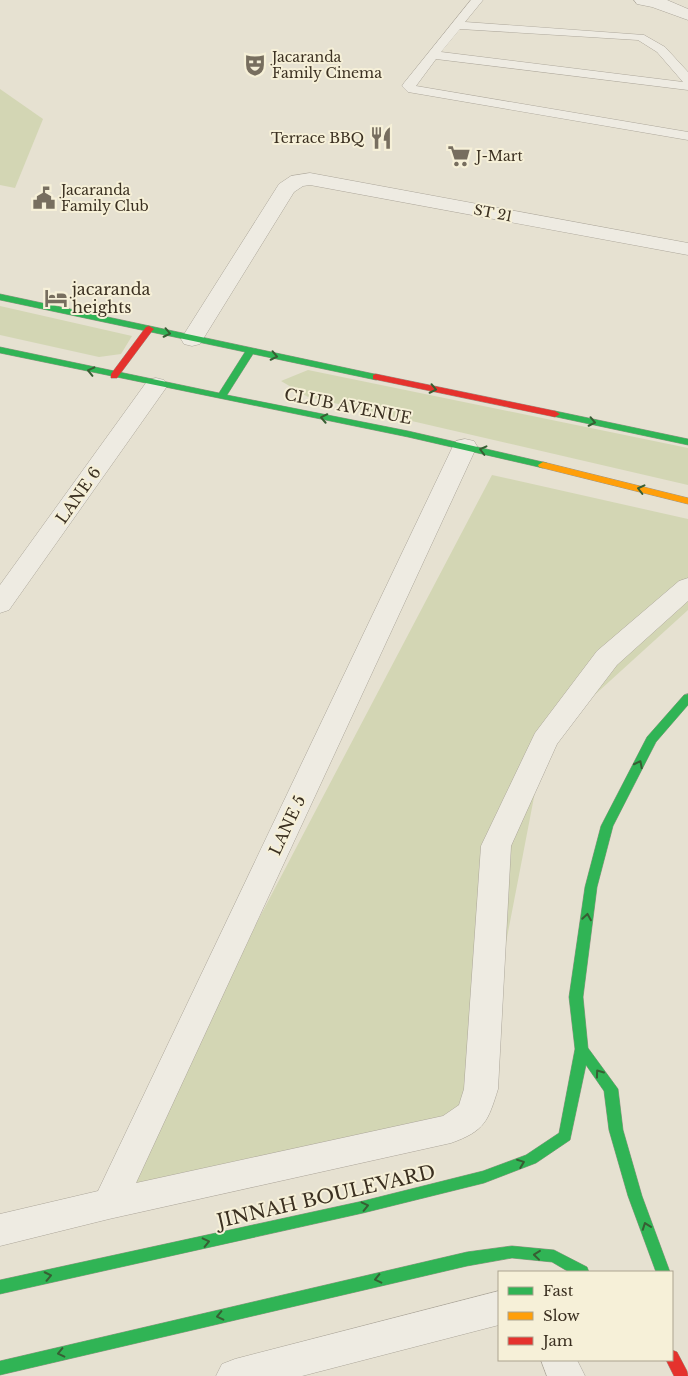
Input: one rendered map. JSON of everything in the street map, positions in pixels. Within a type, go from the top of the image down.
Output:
[{"type":"street","points":[[643,0],[656,2],[688,15]]},
{"type":"street","name":"ST 21","points":[[192,339],[286,188],[298,180],[310,179],[688,249]]},
{"type":"street","name":"CLUB AVENUE","points":[[0,297],[192,339],[688,442]]},
{"type":"street","points":[[114,376],[149,329]]},
{"type":"street","name":"CLUB AVENUE","points":[[0,350],[156,385],[465,446],[688,501]]},
{"type":"street","points":[[221,397],[250,351]]},
{"type":"street","name":"LANE 6","points":[[4,592],[156,385]]},
{"type":"street","name":"LANE 5","points":[[109,1204],[465,446]]},
{"type":"street","points":[[0,1230],[109,1204],[451,1129],[473,1114],[480,1090],[496,846],[545,740],[607,658],[688,587]]},
{"type":"street","points":[[663,1271],[616,1130],[611,1090],[582,1049],[576,997],[591,887],[607,826],[651,740],[688,698]]},
{"type":"street","name":"JINNAH BOULEVARD","points":[[0,1287],[364,1207],[484,1178],[531,1159],[565,1136],[582,1049]]},
{"type":"street","points":[[0,1368],[467,1258],[512,1252],[554,1256],[580,1271]]},
{"type":"street","points":[[235,1376],[498,1308]]},
{"type":"street","points":[[673,1359],[682,1376]]},
{"type":"street","points":[[559,1361],[566,1376]]},
{"type":"lane","points":[[476,0],[408,86],[412,89],[688,136]]},
{"type":"lane","points":[[456,25],[640,37],[662,49],[688,80]]},
{"type":"lane","points":[[433,55],[688,86]]},
{"type":"green space","points":[[0,89],[43,119],[15,188],[0,185]]},
{"type":"green space","points":[[0,306],[132,336],[121,354],[99,357],[0,335]]},
{"type":"green space","points":[[308,370],[688,448],[688,485],[308,397],[281,381]]},
{"type":"green space","points":[[492,475],[688,519],[688,610],[545,740],[473,1114],[109,1204]]},
{"type":"traffic: fast","points":[[0,297],[376,377]]},
{"type":"traffic: fast","points":[[0,350],[408,434],[543,465]]},
{"type":"traffic: fast","points":[[221,397],[250,351]]},
{"type":"traffic: fast","points":[[555,414],[688,442]]},
{"type":"traffic: fast","points":[[663,1271],[635,1196],[616,1130],[611,1089],[582,1049],[576,997],[591,887],[607,826],[651,740],[688,698]]},
{"type":"traffic: fast","points":[[0,1287],[363,1207],[484,1177],[531,1159],[565,1136],[582,1049]]},
{"type":"traffic: fast","points":[[0,1368],[467,1259],[512,1252],[554,1256],[580,1271]]},
{"type":"traffic: slow","points":[[543,465],[688,501]]},
{"type":"traffic: jam","points":[[114,376],[149,329]]},
{"type":"traffic: jam","points":[[376,377],[555,414]]},
{"type":"traffic: jam","points":[[673,1359],[682,1376]]},
{"type":"place","name":"Jacaranda Family Cinema","points":[[255,65]]},
{"type":"place","name":"Terrace BBQ","points":[[381,138]]},
{"type":"place","name":"J-Mart","points":[[459,156]]},
{"type":"place","name":"Jacaranda Family Club","points":[[44,198]]},
{"type":"place","name":"jacaranda heights","points":[[56,298]]}]
